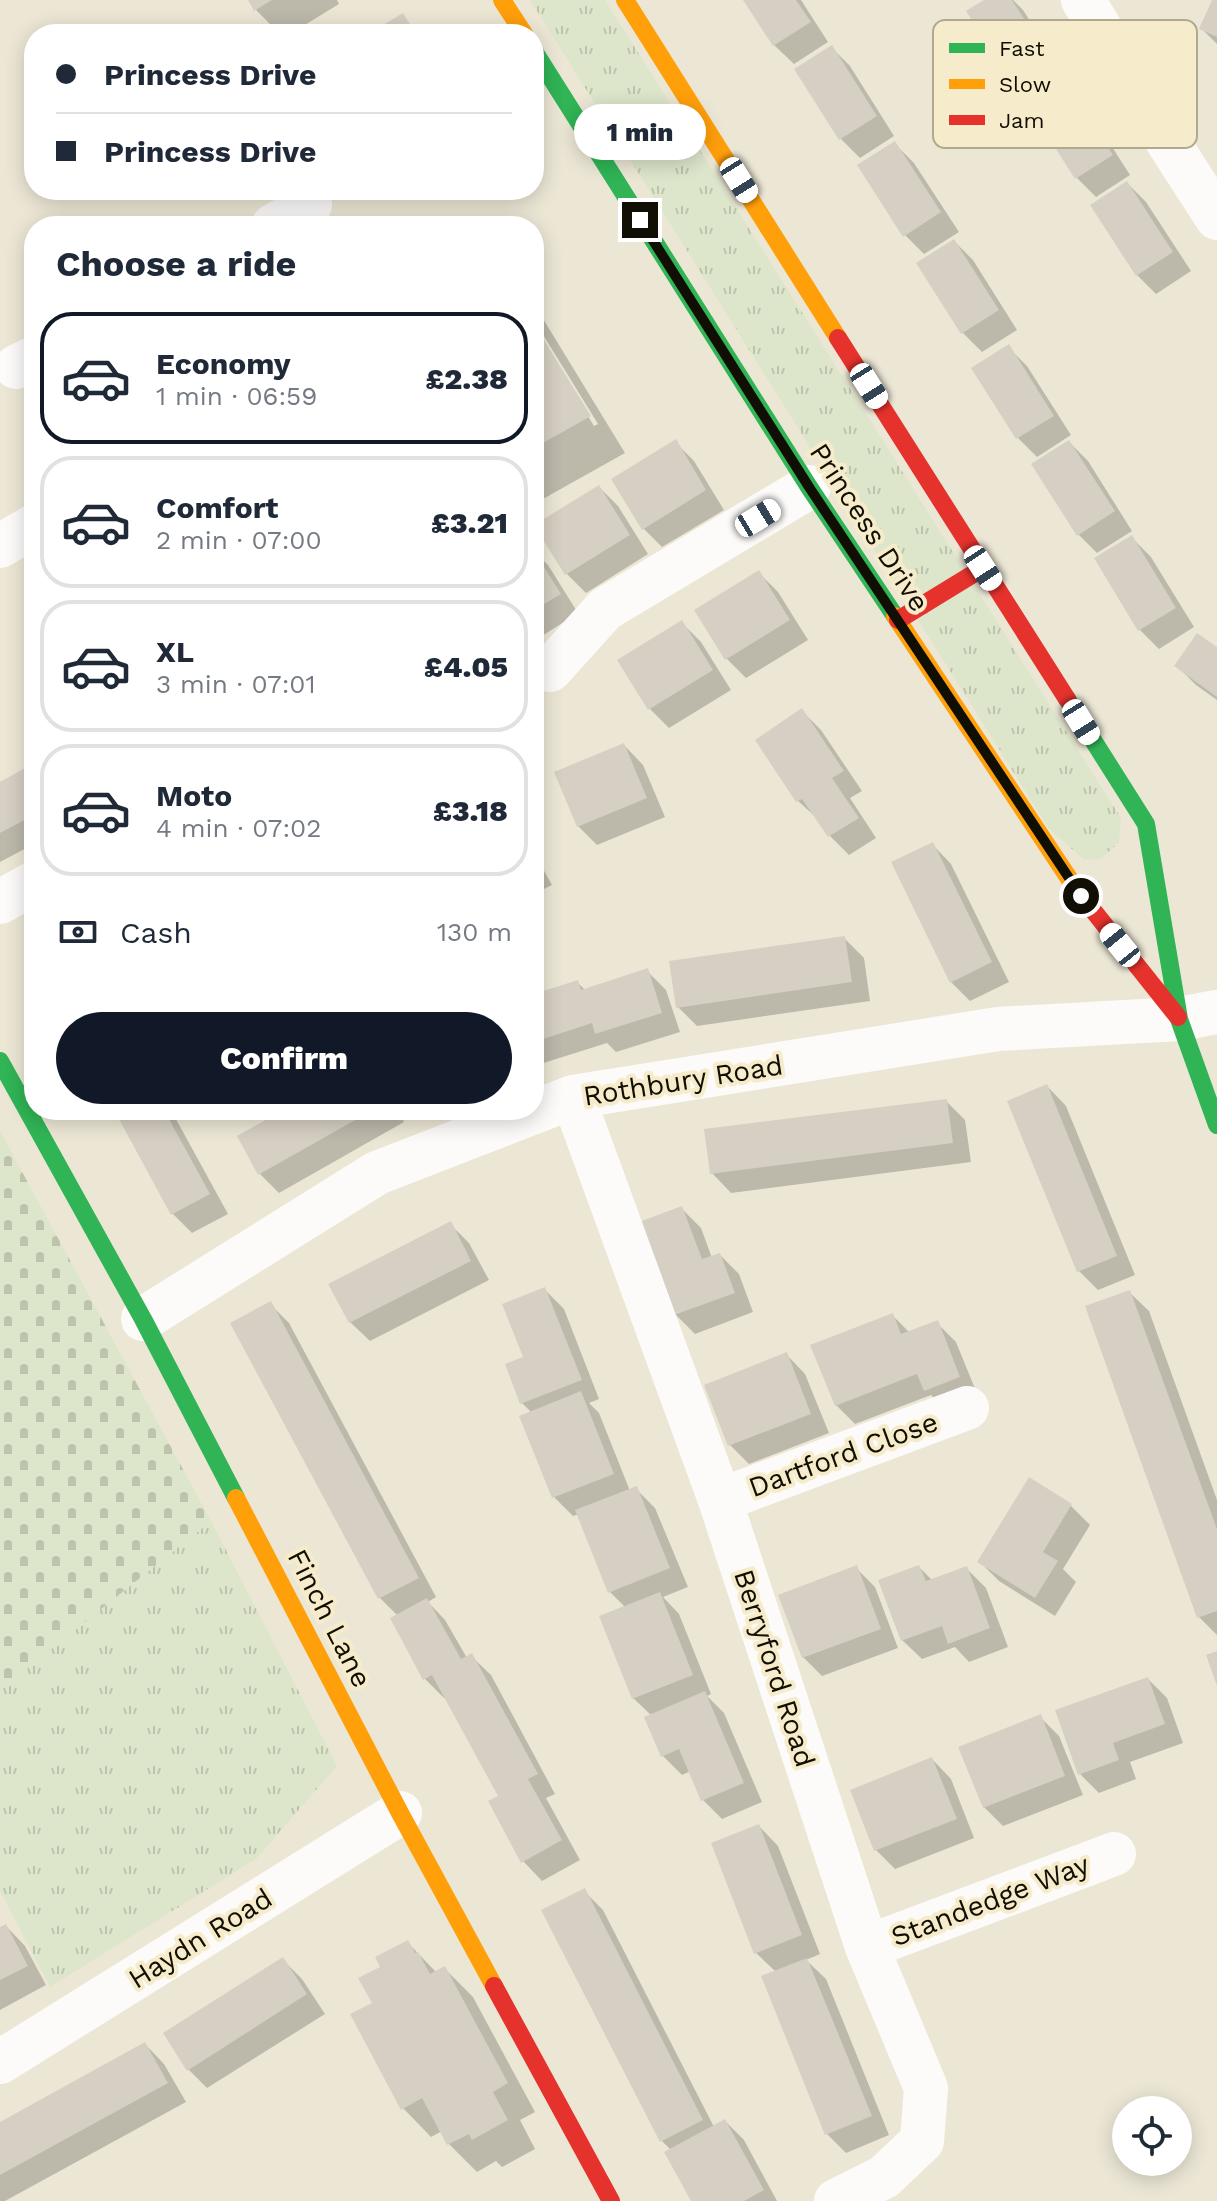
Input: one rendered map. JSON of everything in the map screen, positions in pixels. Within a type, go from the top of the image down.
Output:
[{"type":"street","points":[[502,0],[518,24]]},
{"type":"street","name":"Princess Drive","points":[[625,0],[1146,824],[1198,1016],[1217,1125]]},
{"type":"street","points":[[1083,0],[1095,20]]},
{"type":"street","name":"Princess Drive","points":[[544,67],[809,487],[1081,896],[1198,1016]]},
{"type":"street","points":[[1172,148],[1217,218]]},
{"type":"street","points":[[291,216],[310,205]]},
{"type":"street","points":[[550,670],[605,609],[809,487]]},
{"type":"street","points":[[0,546],[24,532]]},
{"type":"street","points":[[898,620],[983,568]]},
{"type":"street","points":[[0,902],[24,889]]},
{"type":"street","name":"Rothbury Road","points":[[544,1108],[573,1097],[998,1029],[1198,1016]]},
{"type":"street","name":"Finch Lane","points":[[0,1061],[24,1104]]},
{"type":"street","name":"Berryford Road","points":[[573,1097],[720,1500],[867,1947],[926,2088],[922,2141],[884,2177],[836,2201]]},
{"type":"street","name":"Finch Lane","points":[[33,1120],[143,1319],[400,1813],[611,2201]]},
{"type":"street","name":"Rothbury Road","points":[[143,1319],[377,1173],[514,1120]]},
{"type":"street","name":"Dartford Close","points":[[720,1500],[967,1408]]},
{"type":"street","name":"Haydn Road","points":[[0,2062],[400,1813]]},
{"type":"street","name":"Standedge Way","points":[[867,1947],[1114,1854]]},
{"type":"green space","points":[[530,0],[605,0],[1121,818],[1119,842],[1101,859],[1084,860],[1049,829]]},
{"type":"green space","points":[[0,1131],[211,1521],[0,1690]]},
{"type":"green space","points":[[211,1521],[337,1766],[256,1859],[50,1987],[0,1891],[0,1690]]},
{"type":"building","points":[[248,0],[272,0],[254,11]]},
{"type":"building","points":[[743,0],[796,0],[811,22],[773,46]]},
{"type":"building","points":[[984,0],[1012,0],[1025,20],[972,20],[966,11]]},
{"type":"building","points":[[1212,0],[1217,0],[1217,37],[1199,29]]},
{"type":"building","points":[[403,13],[410,24],[385,24]]},
{"type":"building","points":[[832,45],[877,116],[839,140],[794,69]]},
{"type":"building","points":[[895,141],[941,212],[903,237],[857,165]]},
{"type":"building","points":[[1055,148],[1108,148],[1113,155],[1075,179]]},
{"type":"building","points":[[1127,181],[1173,252],[1136,276],[1090,205]]},
{"type":"building","points":[[954,239],[999,310],[961,334],[916,263]]},
{"type":"building","points":[[544,340],[591,416],[544,442]]},
{"type":"building","points":[[1009,344],[1054,416],[1016,439],[971,368]]},
{"type":"building","points":[[676,439],[706,490],[642,530],[611,479]]},
{"type":"building","points":[[1069,440],[1115,511],[1077,536],[1031,464]]},
{"type":"building","points":[[599,485],[630,535],[565,575],[544,541],[544,519]]},
{"type":"building","points":[[1132,535],[1176,608],[1138,631],[1094,558]]},
{"type":"building","points":[[544,567],[561,594],[544,604]]},
{"type":"building","points":[[759,570],[790,620],[725,660],[694,610]]},
{"type":"building","points":[[682,620],[713,670],[648,710],[617,660]]},
{"type":"building","points":[[1197,633],[1217,647],[1217,697],[1174,666]]},
{"type":"building","points":[[802,708],[844,771],[832,778],[859,818],[828,837],[802,799],[796,802],[755,740]]},
{"type":"building","points":[[624,743],[647,798],[577,827],[554,772]]},
{"type":"building","points":[[24,769],[24,820],[0,833],[0,782]]},
{"type":"building","points":[[933,842],[992,962],[950,983],[891,862]]},
{"type":"building","points":[[845,936],[852,982],[676,1008],[669,961]]},
{"type":"building","points":[[648,968],[662,1013],[595,1034],[592,1023],[544,1039],[544,991],[578,980],[581,990]]},
{"type":"building","points":[[1047,1084],[1117,1256],[1077,1272],[1007,1101]]},
{"type":"building","points":[[947,1099],[953,1143],[710,1174],[704,1129]]},
{"type":"building","points":[[119,1120],[169,1120],[210,1194],[171,1215]]},
{"type":"building","points":[[265,1120],[355,1120],[258,1175],[237,1136]]},
{"type":"building","points":[[682,1206],[702,1259],[720,1253],[735,1293],[674,1315],[639,1222]]},
{"type":"building","points":[[451,1221],[471,1261],[349,1323],[328,1284]]},
{"type":"building","points":[[545,1287],[582,1380],[520,1404],[505,1364],[523,1357],[502,1304]]},
{"type":"building","points":[[1130,1290],[1217,1529],[1217,1611],[1197,1618],[1085,1306]]},
{"type":"building","points":[[271,1301],[419,1578],[378,1599],[230,1323]]},
{"type":"building","points":[[893,1313],[901,1334],[938,1320],[960,1377],[924,1391],[917,1374],[835,1406],[810,1345]]},
{"type":"building","points":[[787,1352],[811,1414],[728,1446],[704,1385]]},
{"type":"building","points":[[581,1391],[614,1474],[552,1498],[519,1416]]},
{"type":"building","points":[[1029,1477],[1072,1504],[1043,1552],[1058,1561],[1035,1598],[977,1562]]},
{"type":"building","points":[[637,1486],[670,1568],[608,1593],[575,1510]]},
{"type":"building","points":[[857,1565],[881,1629],[802,1658],[778,1595]]},
{"type":"building","points":[[919,1565],[926,1581],[967,1566],[990,1628],[948,1644],[942,1626],[901,1641],[878,1580]]},
{"type":"building","points":[[660,1592],[693,1675],[632,1699],[599,1616]]},
{"type":"building","points":[[427,1598],[461,1659],[472,1653],[538,1774],[528,1779],[562,1840],[521,1863],[488,1801],[498,1796],[432,1675],[423,1680],[390,1618]]},
{"type":"building","points":[[1217,1651],[1217,1686],[1206,1655]]},
{"type":"building","points":[[1148,1677],[1165,1724],[1113,1743],[1119,1760],[1078,1775],[1055,1710]]},
{"type":"building","points":[[705,1691],[744,1783],[701,1801],[679,1749],[661,1757],[644,1717]]},
{"type":"building","points":[[1041,1714],[1065,1776],[983,1808],[958,1747]]},
{"type":"building","points":[[932,1757],[957,1819],[874,1851],[850,1790]]},
{"type":"building","points":[[759,1824],[802,1935],[754,1954],[711,1843]]},
{"type":"building","points":[[585,1888],[703,2120],[660,2142],[541,1910]]},
{"type":"building","points":[[6,1924],[28,1966],[0,1980],[0,1927]]},
{"type":"building","points":[[408,1940],[430,1974],[445,1966],[508,2083],[493,2092],[508,2120],[472,2140],[469,2134],[447,2145],[422,2098],[401,2110],[350,2014],[372,2003],[358,1978],[380,1967],[375,1957]]},
{"type":"building","points":[[283,1957],[307,1994],[187,2071],[163,2033]]},
{"type":"building","points":[[807,1958],[872,2116],[825,2135],[761,1976]]},
{"type":"building","points":[[145,2042],[168,2083],[0,2175],[0,2122]]},
{"type":"building","points":[[725,2119],[764,2190],[744,2201],[691,2201],[664,2152]]},
{"type":"traffic: fast","points":[[544,67],[809,487],[895,616]]},
{"type":"traffic: fast","points":[[1067,699],[1146,824],[1179,1019],[1217,1125]]},
{"type":"traffic: fast","points":[[0,1061],[24,1104]]},
{"type":"traffic: fast","points":[[33,1120],[143,1319],[236,1498]]},
{"type":"traffic: slow","points":[[502,0],[518,24]]},
{"type":"traffic: slow","points":[[625,0],[838,338]]},
{"type":"traffic: slow","points":[[895,616],[1076,889]]},
{"type":"traffic: slow","points":[[236,1498],[494,1986]]},
{"type":"traffic: jam","points":[[838,338],[1067,699]]},
{"type":"traffic: jam","points":[[898,620],[983,568]]},
{"type":"traffic: jam","points":[[1076,889],[1178,1017]]},
{"type":"traffic: jam","points":[[494,1986],[611,2201]]},
{"type":"route","points":[[640,220],[809,487],[1081,896]]}]
